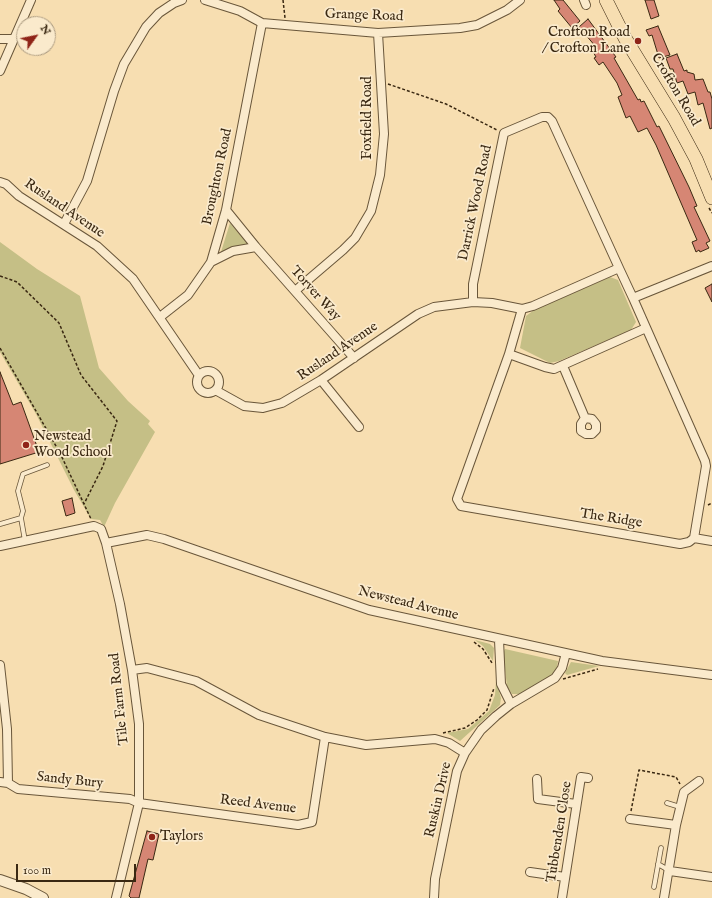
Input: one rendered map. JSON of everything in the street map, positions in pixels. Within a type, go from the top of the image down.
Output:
[{"type":"main road","name":"Crofton Road","points":[[606,0],[625,38],[674,118],[696,159],[712,198]]},
{"type":"street","points":[[0,70],[31,0]]},
{"type":"street","points":[[64,224],[87,180],[114,91],[124,64],[146,27],[159,13],[174,3],[182,0]]},
{"type":"street","name":"Grange Road","points":[[205,0],[240,11],[262,23],[378,33],[460,28],[477,25],[507,10],[520,0]]},
{"type":"street","name":"Broughton Road","points":[[160,318],[188,295],[212,262],[226,210],[262,23]]},
{"type":"street","name":"Foxfield Road","points":[[295,290],[343,250],[355,238],[371,211],[380,175],[384,134],[378,33]]},
{"type":"street","points":[[0,39],[14,39]]},
{"type":"street","name":"Darrick Wood Road","points":[[473,302],[473,284],[504,133],[542,117],[548,117],[552,121],[646,328]]},
{"type":"street","name":"Rusland Avenue","points":[[0,182],[6,184],[19,196],[97,246],[133,279],[198,374],[196,381],[198,389],[204,393],[217,391],[244,406],[263,408],[282,403],[321,380],[418,314],[434,307],[473,302],[492,303],[522,309]]},
{"type":"street","name":"Torver Way","points":[[226,210],[256,247],[354,358]]},
{"type":"street","points":[[212,262],[234,251],[256,247]]},
{"type":"street","points":[[633,298],[712,266]]},
{"type":"street","points":[[619,268],[533,306],[522,309],[509,354],[554,369],[646,328],[706,461],[694,538],[712,541]]},
{"type":"street","name":"The Ridge","points":[[509,354],[457,499],[461,506],[680,544],[689,542],[694,538]]},
{"type":"street","points":[[563,366],[585,418]]},
{"type":"street","points":[[198,374],[204,371],[212,371],[218,376],[219,384],[217,391]]},
{"type":"street","points":[[321,380],[359,427]]},
{"type":"street","points":[[0,546],[94,526]]},
{"type":"street","name":"Tile Farm Road","points":[[94,526],[101,529],[120,604],[132,670],[139,724],[139,803],[116,898]]},
{"type":"street","name":"Newstead Avenue","points":[[106,544],[147,535],[164,539],[369,610],[499,640],[615,663],[712,675]]},
{"type":"street","points":[[499,640],[501,684],[511,704]]},
{"type":"street","points":[[556,678],[562,668],[566,653]]},
{"type":"street","points":[[0,665],[7,729],[4,783]]},
{"type":"street","points":[[132,670],[147,668],[196,681],[258,715],[325,737],[366,746],[435,739],[449,743],[465,753]]},
{"type":"street","name":"Ruskin Drive","points":[[434,898],[435,879],[457,771],[465,753],[481,730],[511,704],[556,678]]},
{"type":"street","name":"Reed Avenue","points":[[139,803],[298,825],[312,822],[325,737]]},
{"type":"street","name":"Tubbenden Close","points":[[562,898],[581,777],[588,778]]},
{"type":"street","points":[[537,779],[538,799],[576,804]]},
{"type":"street","points":[[664,898],[670,871],[676,825],[681,807],[687,790],[699,781]]},
{"type":"street","name":"Sandy Bury","points":[[4,783],[18,789],[130,799],[139,803]]},
{"type":"street","points":[[630,819],[676,825]]},
{"type":"street","points":[[670,871],[712,877]]},
{"type":"street","points":[[530,872],[565,876]]},
{"type":"street","points":[[0,880],[26,889],[43,898]]},
{"type":"lane","points":[[25,541],[21,518],[23,511],[18,491],[22,474],[47,465]]},
{"type":"lane","points":[[0,524],[21,518]]},
{"type":"lane","points":[[667,803],[681,807]]},
{"type":"lane","points":[[654,887],[661,848]]},
{"type":"lane","points":[[658,864],[670,871]]},
{"type":"path","points":[[283,0],[286,24]]},
{"type":"path","points":[[382,81],[446,104],[504,133]]},
{"type":"path","points":[[0,276],[16,282],[59,323],[80,375],[117,421],[103,466],[84,504]]},
{"type":"path","points":[[0,348],[60,453],[94,526]]},
{"type":"path","points":[[462,631],[483,649],[491,663],[500,670]]},
{"type":"path","points":[[556,678],[565,679],[615,663]]},
{"type":"path","points":[[435,739],[443,732],[465,728],[477,720],[487,710],[494,686]]},
{"type":"path","points":[[630,819],[638,770],[676,777],[687,790]]},
{"type":"shaded area","points":[[230,223],[248,244],[233,248],[220,255]]},
{"type":"shaded area","points":[[0,242],[37,269],[80,296],[99,368],[128,401],[150,421],[148,424],[155,432],[115,503],[104,527],[100,520],[91,519],[74,490],[36,414],[0,352]]},
{"type":"shaded area","points":[[610,277],[618,280],[636,322],[631,330],[559,361],[550,363],[520,348],[526,316],[534,310]]},
{"type":"shaded area","points":[[475,640],[490,644],[494,648],[493,661],[483,646]]},
{"type":"shaded area","points":[[505,649],[558,661],[555,673],[522,694],[512,694],[507,686],[503,653]]},
{"type":"shaded area","points":[[571,662],[599,666],[567,675],[565,673]]},
{"type":"shaded area","points":[[496,681],[501,698],[500,705],[460,741],[447,733],[468,729],[489,711],[495,695]]},
{"type":"building","points":[[554,0],[563,0],[580,21],[572,28],[558,11],[560,9]]},
{"type":"building","points":[[645,0],[654,0],[659,16],[651,19]]},
{"type":"building","points":[[588,19],[616,57],[614,58],[638,100],[640,99],[641,102],[644,101],[657,127],[659,126],[697,206],[694,207],[710,241],[706,243],[709,248],[696,252],[692,242],[697,240],[656,145],[647,128],[638,132],[630,116],[626,118],[618,97],[622,95],[617,83],[603,62],[599,65],[594,58],[596,57],[592,50],[596,47],[579,27]]},
{"type":"building","points":[[658,26],[670,55],[659,58],[652,35],[649,36],[646,30]]},
{"type":"building","points":[[677,54],[684,71],[687,70],[687,72],[694,74],[695,80],[703,79],[708,92],[710,92],[712,99],[712,128],[710,129],[703,103],[698,105],[695,92],[688,94],[683,81],[677,83],[673,69],[670,69],[666,58]]},
{"type":"building","points":[[712,284],[712,302],[705,288]]},
{"type":"building","points":[[0,372],[13,405],[21,402],[39,452],[0,464]]},
{"type":"building","points":[[72,498],[75,513],[66,516],[62,501]]},
{"type":"building","points":[[147,831],[159,834],[153,860],[148,859],[139,898],[131,898],[129,896]]},
{"type":"place","name":"Crofton Road / Crofton Lane","points":[[638,41]]},
{"type":"place","name":"Newstead Wood School","points":[[26,445]]},
{"type":"place","name":"Taylors","points":[[152,837]]}]
